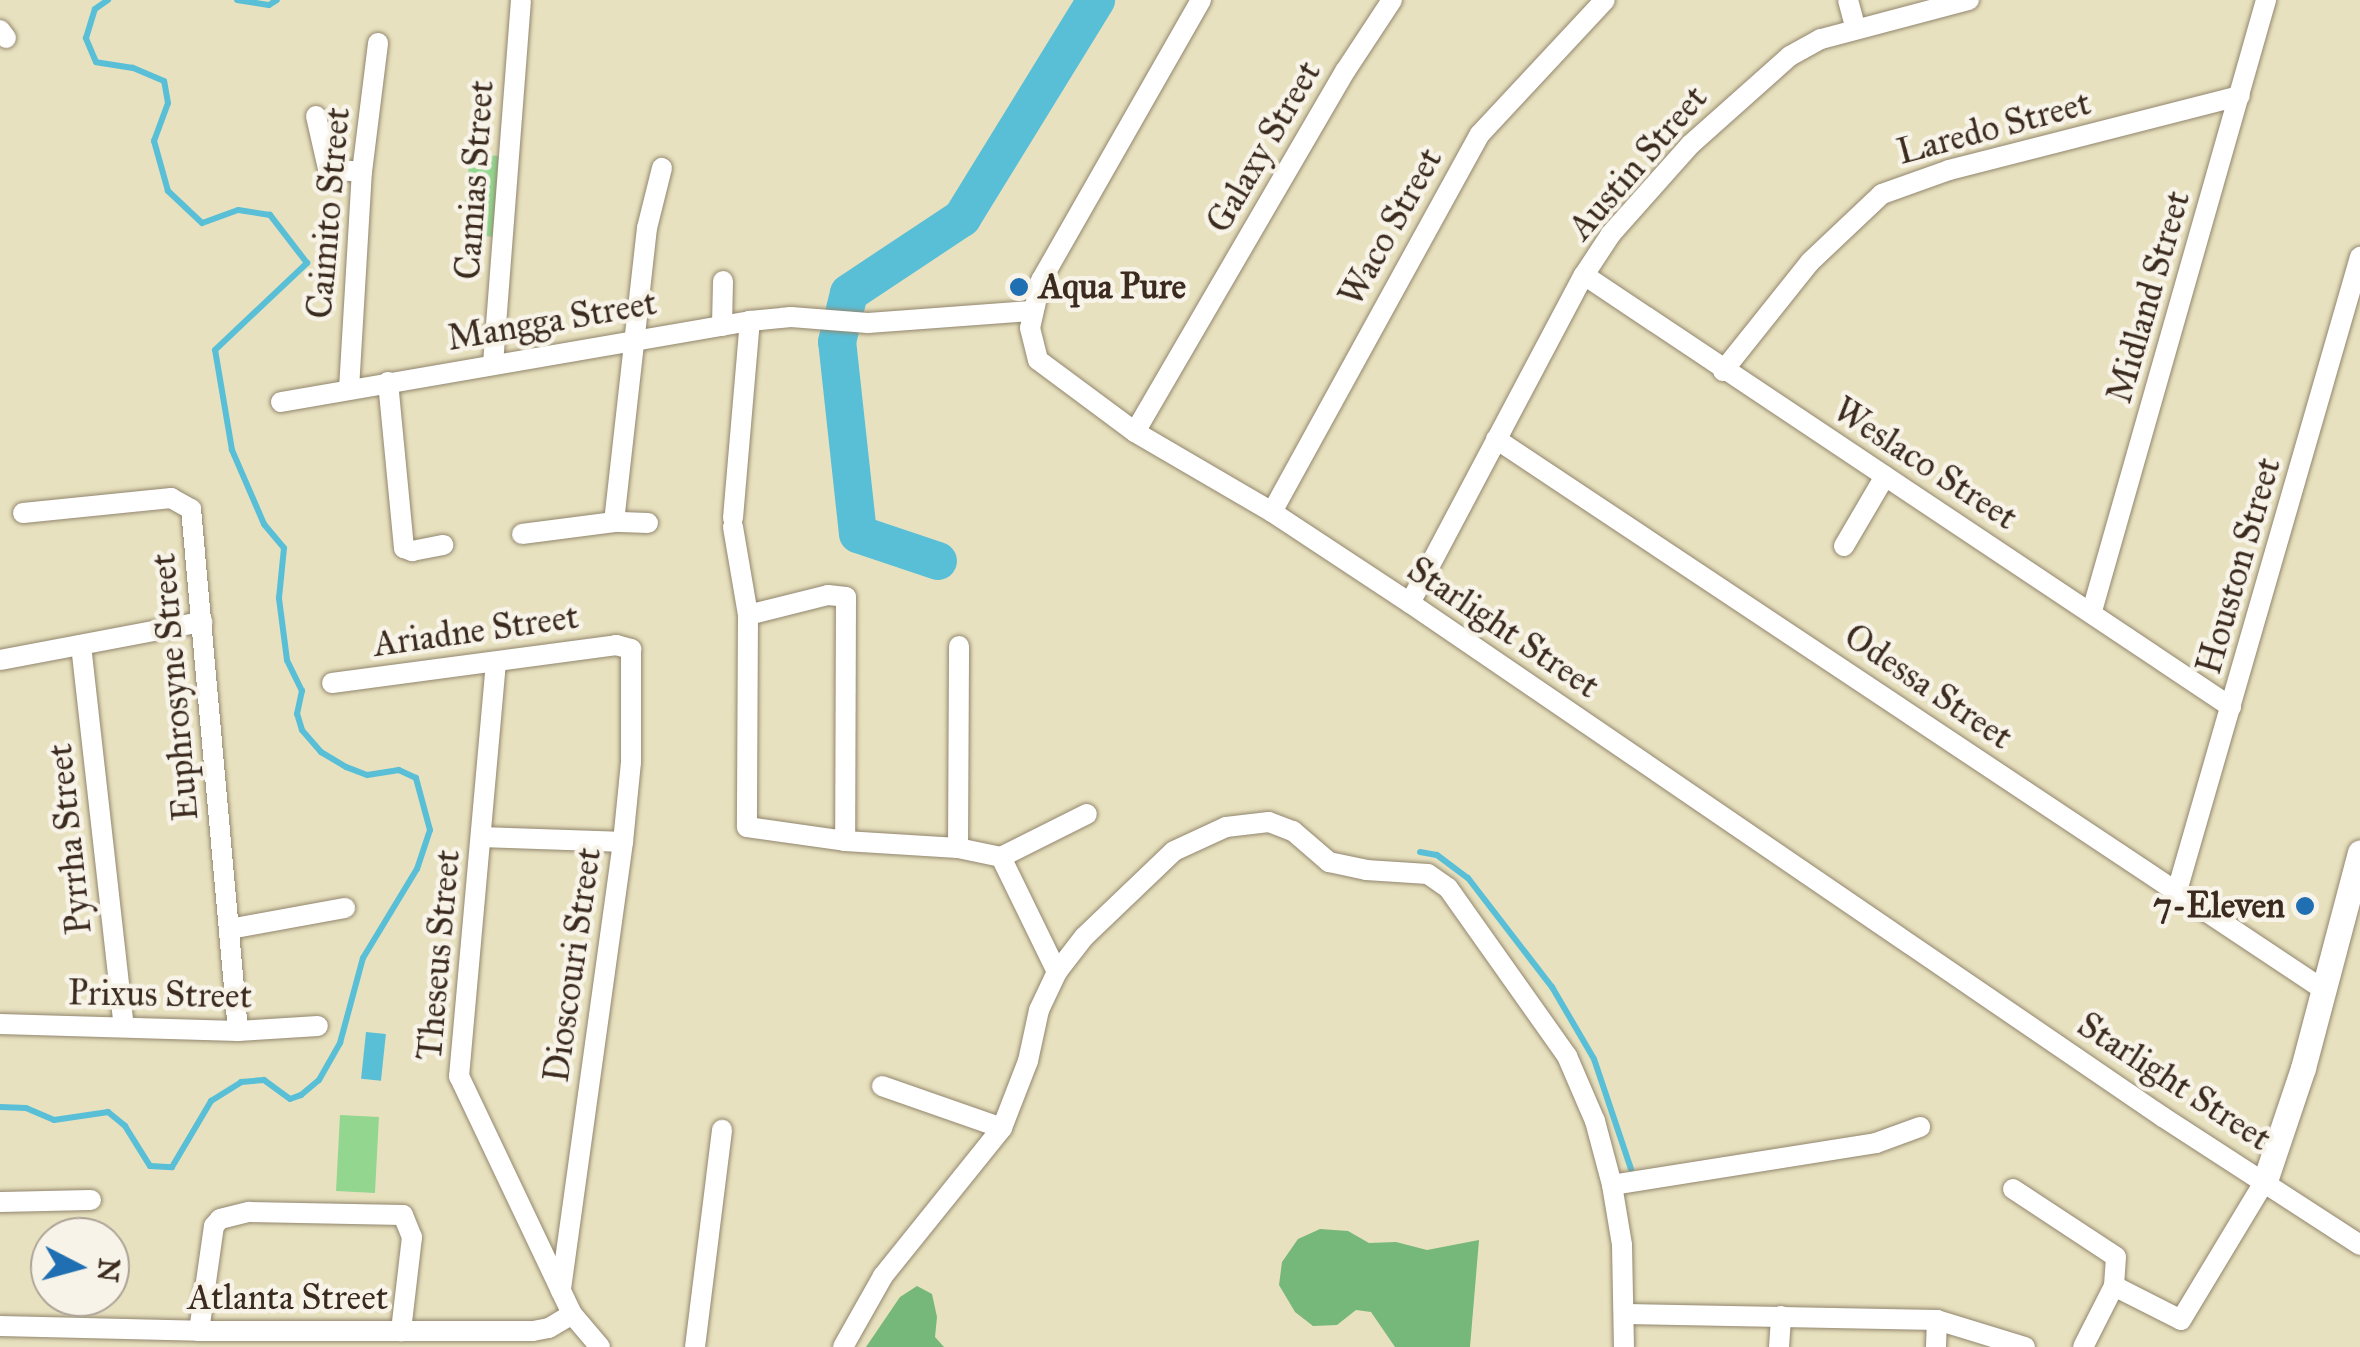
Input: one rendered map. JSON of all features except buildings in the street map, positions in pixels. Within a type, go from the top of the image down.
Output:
[{"type":"street","name":"Camias Street","points":[[494,364],[521,0]]},
{"type":"street","name":"Starlight Street","points":[[1201,0],[1040,280],[1032,312],[1038,360],[1135,432],[1272,512],[1410,603],[2163,1117],[2360,1245]]},
{"type":"street","name":"Galaxy Street","points":[[1135,432],[1346,70],[1392,0]]},
{"type":"street","name":"Waco Street","points":[[1272,512],[1480,134],[1605,0]]},
{"type":"street","points":[[1848,0],[1854,27]]},
{"type":"street","name":"Austin Street","points":[[1410,603],[1584,275],[1648,190],[1728,107],[1790,56],[1854,27],[1969,0]]},
{"type":"street","name":"Midland Street","points":[[2092,610],[2266,0]]},
{"type":"street","name":"Caimito Street","points":[[348,389],[362,172],[378,43]]},
{"type":"street","name":"Laredo Street","points":[[1722,371],[1810,262],[1882,194],[1949,170],[2240,96]]},
{"type":"street","points":[[316,116],[328,169],[362,172]]},
{"type":"street","points":[[614,522],[647,228],[662,168]]},
{"type":"street","name":"Houston Street","points":[[2177,892],[2360,257]]},
{"type":"street","name":"Weslaco Street","points":[[1584,275],[1722,371],[2092,610],[2231,707]]},
{"type":"street","points":[[722,326],[723,281]]},
{"type":"street","name":"Mangga Street","points":[[281,402],[750,321],[1032,312]]},
{"type":"street","points":[[750,321],[733,522],[748,616],[746,825],[844,841],[958,848],[1001,857],[1086,814]]},
{"type":"street","points":[[388,382],[404,548],[412,552],[444,545]]},
{"type":"street","name":"Odessa Street","points":[[1496,438],[2324,990]]},
{"type":"street","points":[[1844,546],[1885,476]]},
{"type":"street","name":"Euphrosyne Street","points":[[23,513],[171,498],[183,501],[191,509],[238,1031]]},
{"type":"street","points":[[522,534],[614,522],[648,523]]},
{"type":"street","points":[[748,616],[828,595],[846,597],[844,841]]},
{"type":"street","points":[[0,660],[202,622]]},
{"type":"street","name":"Pyrrha Street","points":[[81,645],[124,1026]]},
{"type":"street","points":[[958,848],[959,646]]},
{"type":"street","name":"Ariadne Street","points":[[332,684],[630,647]]},
{"type":"street","name":"Dioscouri Street","points":[[560,1292],[623,842],[631,762],[630,647]]},
{"type":"street","name":"Theseus Street","points":[[496,662],[459,1076],[560,1292],[572,1314],[600,1347]]},
{"type":"street","points":[[844,1347],[884,1276],[1002,1128],[1028,1060],[1039,1010],[1057,972],[1084,938],[1174,851],[1226,827],[1282,824],[1318,855],[1342,866],[1428,874],[1448,888],[1567,1056],[1594,1121],[1612,1185],[1622,1245],[1624,1347]]},
{"type":"street","points":[[483,837],[623,842]]},
{"type":"street","points":[[2114,1286],[2181,1320],[2266,1181],[2286,1128],[2360,852]]},
{"type":"street","points":[[1001,857],[1057,972]]},
{"type":"street","points":[[229,929],[344,908]]},
{"type":"street","name":"Prixus Street","points":[[0,1024],[238,1031],[318,1026]]},
{"type":"street","points":[[882,1086],[1002,1128]]},
{"type":"street","points":[[1612,1185],[1876,1143],[1920,1127]]},
{"type":"street","points":[[694,1347],[722,1130]]},
{"type":"street","points":[[2014,1189],[2112,1252],[2116,1263],[2114,1286],[2083,1347]]},
{"type":"street","points":[[0,1202],[90,1200]]},
{"type":"street","points":[[199,1332],[214,1226],[220,1219],[250,1212],[403,1216],[412,1237],[402,1331]]},
{"type":"street","name":"Atlanta Street","points":[[0,1326],[199,1332],[533,1331],[549,1328],[572,1314]]},
{"type":"street","points":[[1626,1314],[1938,1320],[2025,1347]]},
{"type":"street","points":[[1779,1347],[1781,1316]]},
{"type":"street","points":[[1936,1347],[1938,1320]]},
{"type":"green space","points":[[470,153],[501,156],[492,237],[462,234]]},
{"type":"green space","points":[[340,1115],[379,1117],[375,1193],[336,1191]]},
{"type":"green space","points":[[1320,1229],[1348,1231],[1369,1243],[1396,1242],[1427,1250],[1479,1240],[1470,1347],[1395,1347],[1371,1312],[1356,1310],[1337,1325],[1313,1326],[1295,1312],[1279,1285],[1282,1262],[1298,1239]]},
{"type":"green space","points":[[917,1286],[932,1294],[937,1317],[935,1337],[944,1347],[866,1347],[900,1297]]},
{"type":"water","points":[[366,1032],[386,1034],[381,1081],[361,1079]]},
{"type":"waterway","points":[[0,1107],[26,1108],[54,1120],[108,1112],[125,1126],[150,1166],[172,1167],[211,1101],[241,1082],[264,1080],[290,1099],[301,1095],[319,1080],[340,1043],[363,958],[417,869],[430,830],[416,778],[399,770],[367,775],[346,767],[321,752],[302,730],[297,714],[302,691],[287,660],[279,598],[284,548],[264,524],[232,450],[215,350],[307,263],[270,215],[238,210],[202,223],[168,191],[154,141],[168,103],[164,81],[133,68],[96,62],[86,38],[95,9],[108,0]]},
{"type":"waterway","points":[[237,0],[269,5],[277,0]]},
{"type":"waterway","points":[[938,561],[858,534],[837,342],[849,293],[962,218],[1096,0]]},
{"type":"waterway","points":[[1420,852],[1437,855],[1468,878],[1552,987],[1594,1059],[1631,1169]]},
{"type":"place","name":"Aqua Pure","points":[[1019,287]]},
{"type":"place","name":"7-Eleven","points":[[2305,906]]}]
